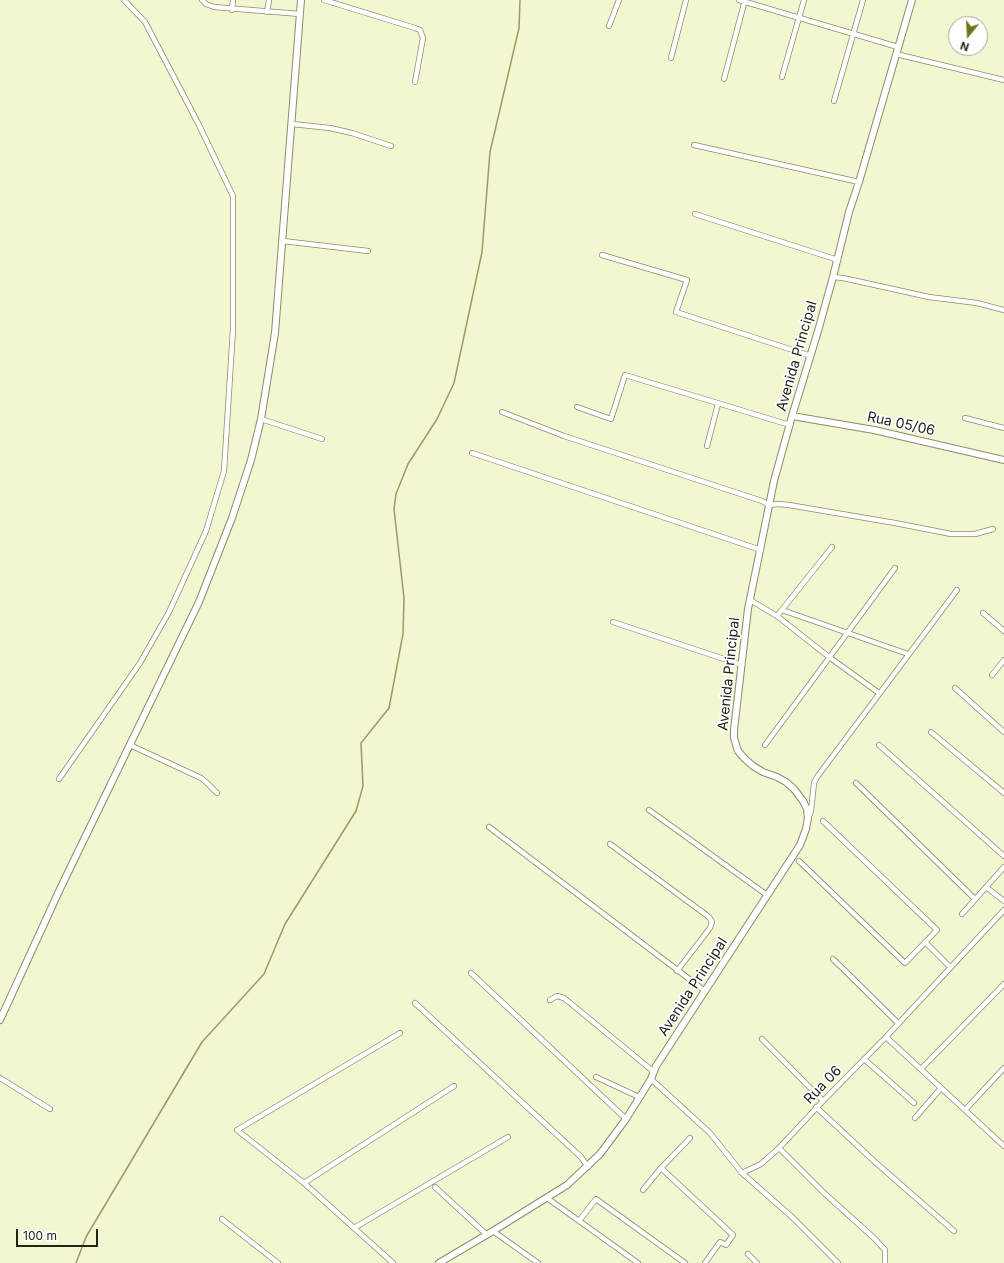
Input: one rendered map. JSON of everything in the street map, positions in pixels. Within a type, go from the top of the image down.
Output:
[{"type":"street","points":[[59,779],[140,663],[169,612],[206,531],[224,471],[233,329],[233,196],[198,123],[145,22],[124,0]]},
{"type":"street","points":[[202,0],[206,4],[214,7],[232,10],[300,14]]},
{"type":"street","points":[[232,10],[233,0]]},
{"type":"street","points":[[268,12],[269,0]]},
{"type":"street","points":[[0,1020],[60,889],[199,602],[232,518],[251,460],[261,420],[275,333],[301,0]]},
{"type":"street","points":[[324,0],[420,30],[423,38],[415,82]]},
{"type":"street","points":[[609,26],[619,0]]},
{"type":"street","points":[[671,58],[686,0]]},
{"type":"street","points":[[739,0],[898,47]]},
{"type":"street","points":[[782,77],[804,0]]},
{"type":"street","points":[[834,101],[863,0]]},
{"type":"street","name":"Avenida Principal","points":[[438,1263],[487,1235],[567,1185],[588,1167],[600,1154],[626,1118],[705,991],[800,845],[806,829],[808,818],[807,809],[803,801],[794,789],[786,782],[753,766],[745,760],[738,751],[734,738],[750,600],[774,481],[838,260],[848,212],[859,182],[912,0]]},
{"type":"street","points":[[724,79],[744,1]]},
{"type":"street","points":[[896,54],[1004,80]]},
{"type":"street","points":[[292,124],[352,132],[391,146]]},
{"type":"street","points":[[694,145],[859,182]]},
{"type":"street","points":[[695,214],[838,260]]},
{"type":"street","points":[[282,241],[368,251]]},
{"type":"street","points":[[602,255],[687,280],[676,312],[811,356]]},
{"type":"street","points":[[833,277],[930,297],[977,303],[1004,310]]},
{"type":"street","points":[[577,407],[611,420],[624,375],[790,426]]},
{"type":"street","points":[[707,446],[718,404]]},
{"type":"street","points":[[502,412],[564,436],[762,501],[769,505],[789,505],[951,534],[975,534],[993,529]]},
{"type":"street","name":"Rua 05/06","points":[[792,416],[874,430],[1004,460]]},
{"type":"street","points":[[965,418],[1004,428]]},
{"type":"street","points":[[261,420],[322,439]]},
{"type":"street","points":[[472,453],[761,550]]},
{"type":"street","points":[[777,616],[832,547]]},
{"type":"street","points":[[764,745],[895,568]]},
{"type":"street","points":[[808,818],[811,811],[814,782],[817,777],[957,590]]},
{"type":"street","points":[[750,600],[777,616],[829,657],[879,693]]},
{"type":"street","points":[[782,610],[908,654]]},
{"type":"street","points":[[983,612],[1004,631]]},
{"type":"street","points":[[613,622],[742,665]]},
{"type":"street","points":[[992,675],[1004,660]]},
{"type":"street","points":[[955,688],[1004,732]]},
{"type":"street","points":[[931,732],[1004,792]]},
{"type":"street","points":[[130,744],[201,778],[217,793]]},
{"type":"street","points":[[879,745],[1004,856]]},
{"type":"street","points":[[856,783],[975,899]]},
{"type":"street","points":[[649,810],[767,895]]},
{"type":"street","points":[[799,861],[905,963],[937,930],[823,821]]},
{"type":"street","points":[[489,827],[705,991]]},
{"type":"street","points":[[610,844],[709,917],[712,922],[710,928],[677,971]]},
{"type":"street","points":[[962,914],[1004,867]]},
{"type":"street","points":[[986,887],[1004,901]]},
{"type":"street","name":"Rua 06","points":[[742,1173],[761,1164],[778,1148],[886,1037],[1004,910]]},
{"type":"street","points":[[925,942],[950,967]]},
{"type":"street","points":[[833,959],[898,1023]]},
{"type":"street","points":[[471,973],[626,1118]]},
{"type":"street","points":[[921,1069],[1004,984]]},
{"type":"street","points":[[550,1000],[557,996],[564,998],[654,1072]]},
{"type":"street","points":[[415,1003],[581,1158],[588,1167]]},
{"type":"street","points":[[393,1263],[304,1183],[237,1130],[400,1033]]},
{"type":"street","points":[[886,1037],[1004,1146]]},
{"type":"street","points":[[762,1039],[823,1101]]},
{"type":"street","points":[[864,1059],[914,1103]]},
{"type":"street","points":[[965,1110],[1004,1068]]},
{"type":"street","points":[[596,1077],[639,1097]]},
{"type":"street","points":[[0,1078],[50,1109]]},
{"type":"street","points":[[651,1079],[710,1133],[742,1173],[792,1217],[838,1263]]},
{"type":"street","points":[[304,1183],[454,1086]]},
{"type":"street","points":[[915,1118],[941,1088]]},
{"type":"street","points":[[816,1108],[954,1231]]},
{"type":"street","points":[[354,1228],[508,1137]]},
{"type":"street","points":[[643,1190],[661,1168],[690,1138]]},
{"type":"street","points":[[778,1148],[823,1192],[874,1238],[885,1250],[885,1263]]},
{"type":"street","points":[[661,1168],[733,1235],[726,1245],[720,1242],[705,1263]]},
{"type":"street","points":[[435,1187],[487,1235]]},
{"type":"street","points":[[547,1198],[638,1263]]},
{"type":"street","points":[[579,1221],[596,1199],[685,1263]]},
{"type":"street","points":[[222,1219],[278,1263]]},
{"type":"street","points":[[493,1231],[538,1263]]},
{"type":"street","points":[[748,1254],[757,1263]]},
{"type":"waterway","points":[[76,1263],[86,1237],[202,1042],[264,974],[285,924],[356,811],[363,786],[361,743],[389,708],[403,634],[404,598],[394,509],[396,494],[408,464],[437,419],[454,383],[482,252],[490,152],[519,28],[520,0]]}]
